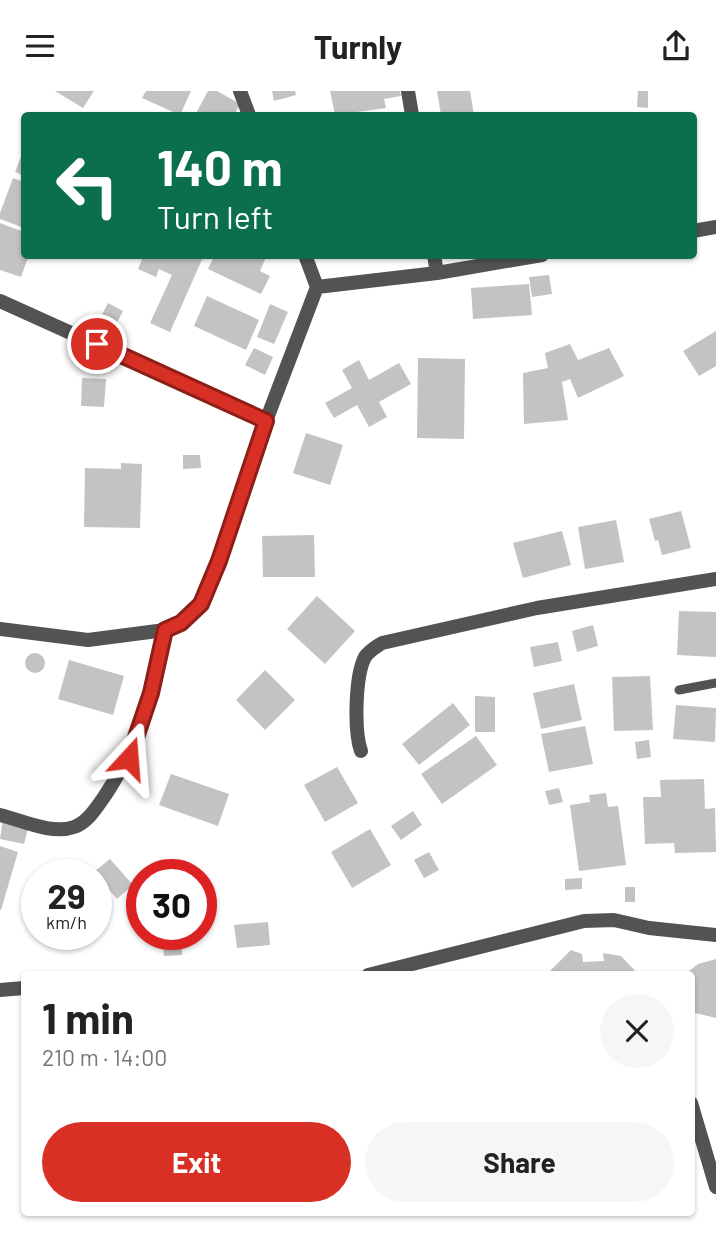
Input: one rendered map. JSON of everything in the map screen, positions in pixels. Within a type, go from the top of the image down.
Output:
[{"type":"street","points":[[240,91],[248,112]]},
{"type":"street","points":[[408,91],[412,112]]},
{"type":"street","points":[[697,230],[716,227]]},
{"type":"street","points":[[0,629],[88,640],[165,630],[181,623],[201,604],[219,561],[266,421],[317,287],[306,259]]},
{"type":"street","points":[[435,259],[437,273]]},
{"type":"street","points":[[317,287],[437,273],[519,259]]},
{"type":"street","points":[[0,301],[266,421]]},
{"type":"street","points":[[361,751],[356,721],[361,670],[370,652],[382,643],[537,608],[716,579]]},
{"type":"street","points":[[0,814],[56,829],[74,827],[92,815],[129,758],[151,693],[165,630]]},
{"type":"street","points":[[384,971],[584,921],[614,920],[649,928],[716,935]]},
{"type":"street","points":[[0,990],[21,988]]},
{"type":"street","points":[[695,1116],[716,1187]]},
{"type":"lane","points":[[679,689],[716,683]]},
{"type":"building","points":[[55,91],[94,91],[83,108]]},
{"type":"building","points":[[146,91],[191,91],[181,112],[173,112],[142,98]]},
{"type":"building","points":[[208,91],[217,91],[240,104],[236,112],[197,112]]},
{"type":"building","points":[[272,91],[295,91],[296,95],[274,101]]},
{"type":"building","points":[[330,91],[400,91],[401,96],[384,99],[386,108],[334,112]]},
{"type":"building","points":[[437,91],[470,91],[474,112],[440,112]]},
{"type":"building","points":[[638,91],[648,91],[648,108],[637,107]]},
{"type":"building","points":[[21,157],[21,175],[15,172]]},
{"type":"building","points":[[13,178],[21,181],[21,227],[0,219]]},
{"type":"building","points":[[0,223],[21,231],[21,259],[28,259],[21,277],[0,270]]},
{"type":"building","points":[[142,259],[202,259],[170,332],[150,323],[172,275],[159,269],[156,277],[138,269]]},
{"type":"building","points":[[213,259],[265,259],[260,271],[270,276],[261,294],[208,269]]},
{"type":"building","points":[[549,275],[552,294],[532,297],[529,277]]},
{"type":"building","points":[[529,284],[532,315],[473,319],[471,288]]},
{"type":"building","points":[[207,296],[259,320],[246,350],[194,326]]},
{"type":"building","points":[[108,303],[123,311],[113,330],[98,322]]},
{"type":"building","points":[[270,304],[288,312],[274,344],[257,337]]},
{"type":"building","points":[[716,331],[716,366],[699,376],[683,351]]},
{"type":"building","points":[[570,344],[578,360],[609,348],[624,376],[578,398],[570,379],[562,382],[568,420],[524,424],[523,373],[548,368],[545,353]]},
{"type":"building","points":[[254,348],[273,357],[265,375],[245,365]]},
{"type":"building","points":[[418,358],[465,359],[464,439],[417,438]]},
{"type":"building","points":[[359,360],[369,380],[399,363],[411,384],[379,402],[387,417],[369,427],[357,405],[334,418],[325,403],[352,388],[342,370]]},
{"type":"building","points":[[82,378],[106,379],[104,407],[81,406]]},
{"type":"building","points":[[306,433],[343,445],[330,485],[293,473]]},
{"type":"building","points":[[183,455],[200,455],[201,468],[183,469]]},
{"type":"building","points":[[121,463],[142,464],[140,528],[84,527],[85,468],[121,469]]},
{"type":"building","points":[[681,511],[691,548],[662,555],[649,519]]},
{"type":"building","points":[[616,520],[624,562],[585,569],[578,527]]},
{"type":"building","points":[[562,531],[571,565],[523,578],[513,543]]},
{"type":"building","points":[[314,535],[315,577],[263,577],[262,536]]},
{"type":"building","points":[[317,596],[355,631],[325,664],[287,629]]},
{"type":"building","points":[[679,611],[716,612],[716,657],[677,655]]},
{"type":"building","points":[[593,625],[598,646],[577,652],[572,631]]},
{"type":"building","points":[[558,642],[562,661],[534,667],[530,647]]},
{"type":"building","points":[[35,653],[42,656],[45,663],[42,670],[35,673],[28,670],[25,663],[28,656]]},
{"type":"building","points":[[69,660],[124,676],[113,715],[58,699]]},
{"type":"building","points":[[265,670],[295,700],[265,730],[236,700]]},
{"type":"building","points":[[650,676],[653,730],[614,731],[612,677]]},
{"type":"building","points":[[574,684],[582,720],[541,729],[533,693]]},
{"type":"building","points":[[475,696],[495,697],[495,732],[475,732]]},
{"type":"building","points":[[453,703],[470,725],[419,765],[402,744]]},
{"type":"building","points":[[676,705],[716,708],[715,742],[673,739]]},
{"type":"building","points":[[585,726],[593,764],[549,772],[541,734]]},
{"type":"building","points":[[476,736],[497,765],[442,804],[421,774]]},
{"type":"building","points":[[649,740],[651,757],[637,759],[635,742]]},
{"type":"building","points":[[337,767],[358,803],[325,822],[304,785]]},
{"type":"building","points":[[171,774],[229,794],[218,826],[159,805]]},
{"type":"building","points":[[704,779],[705,809],[715,808],[716,852],[675,853],[674,843],[645,844],[643,797],[661,797],[660,780]]},
{"type":"building","points":[[559,788],[563,802],[549,805],[545,791]]},
{"type":"building","points":[[606,793],[608,807],[618,806],[626,865],[579,871],[570,805],[590,802],[589,795]]},
{"type":"building","points":[[413,811],[422,825],[401,840],[391,826]]},
{"type":"building","points":[[3,819],[29,825],[24,844],[0,839]]},
{"type":"building","points":[[370,829],[391,865],[352,888],[331,852]]},
{"type":"building","points":[[0,846],[18,852],[1,910],[0,910]]},
{"type":"building","points":[[429,852],[439,870],[424,878],[414,860]]},
{"type":"building","points":[[112,861],[126,877],[126,891],[117,899],[112,893]]},
{"type":"building","points":[[582,878],[582,889],[565,890],[565,879]]},
{"type":"building","points":[[625,887],[635,887],[635,902],[625,902]]},
{"type":"building","points":[[268,922],[270,945],[237,948],[234,925]]},
{"type":"building","points":[[164,950],[182,950],[182,955],[164,956]]},
{"type":"building","points":[[571,950],[582,954],[583,962],[604,961],[603,953],[621,956],[635,971],[550,971]]},
{"type":"building","points":[[716,959],[716,1018],[695,1013],[695,971],[689,971],[698,964]]},
{"type":"route","points":[[97,344],[266,421],[219,561],[201,604],[181,623],[165,630],[151,693],[129,758]]}]
